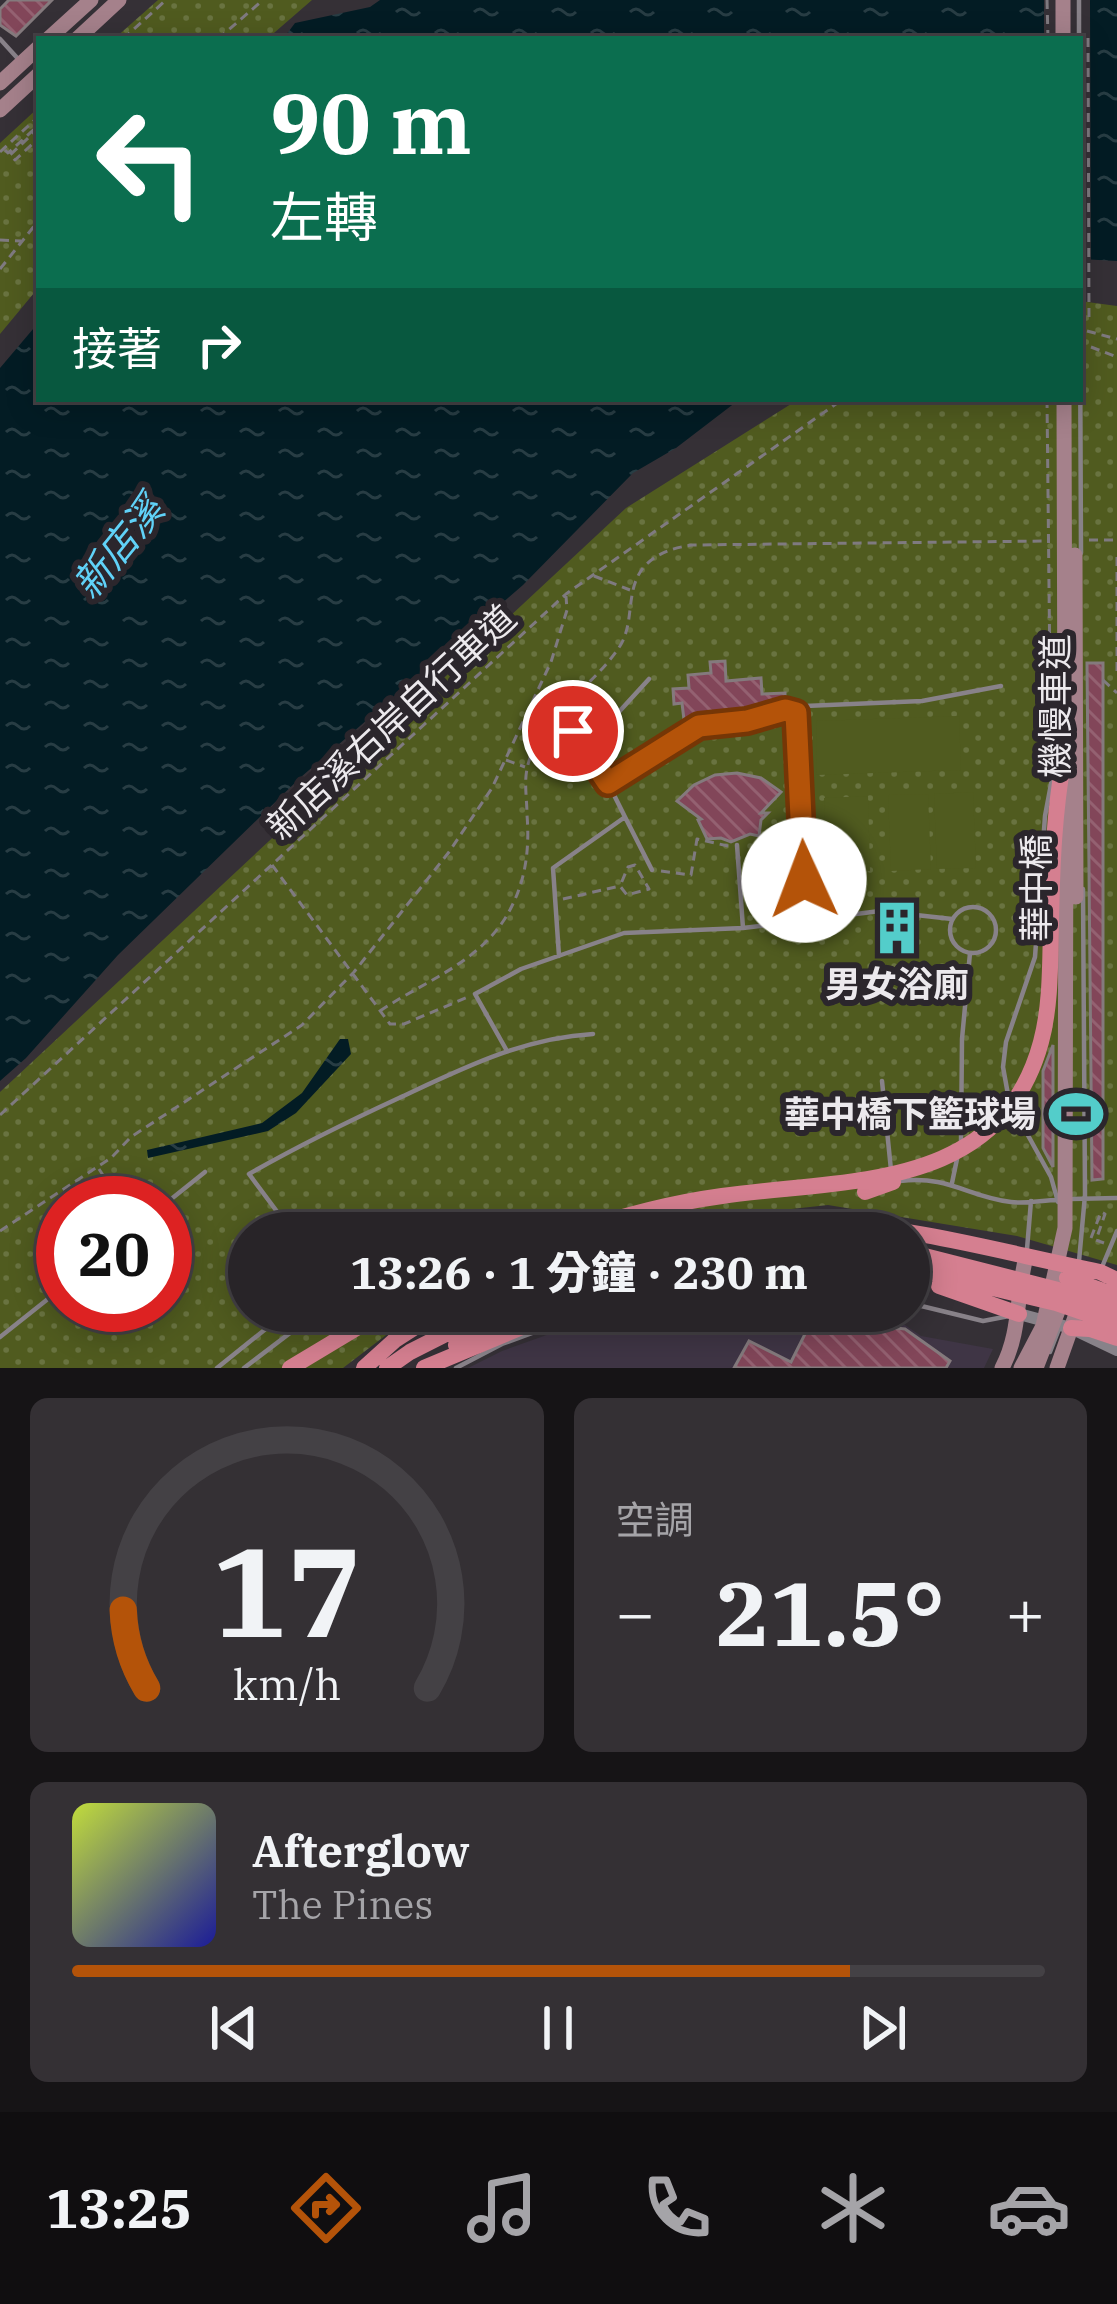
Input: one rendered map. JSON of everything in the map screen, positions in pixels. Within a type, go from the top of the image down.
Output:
[{"type":"highway","points":[[865,1192],[949,1159],[995,1125],[1010,1107],[1041,1043],[1050,954],[1053,826],[1065,752]]},
{"type":"highway","points":[[643,1212],[858,1180],[949,1159]]},
{"type":"highway","points":[[930,1237],[1108,1276]]},
{"type":"highway","points":[[930,1257],[1117,1310]]},
{"type":"highway","points":[[930,1273],[1056,1303],[1117,1324]]},
{"type":"highway","points":[[1071,1279],[1117,1296]]},
{"type":"highway","points":[[930,1284],[1019,1314]]},
{"type":"highway","points":[[1071,1328],[1117,1338]]},
{"type":"highway","points":[[290,1368],[350,1332]]},
{"type":"highway","points":[[364,1368],[407,1332]]},
{"type":"highway","points":[[387,1368],[450,1332]]},
{"type":"highway","points":[[413,1368],[480,1332]]},
{"type":"highway","points":[[424,1368],[498,1332]]},
{"type":"main road","points":[[51,36],[91,0]]},
{"type":"main road","points":[[80,36],[119,0]]},
{"type":"main road","points":[[1060,0],[1060,36]]},
{"type":"main road","points":[[1076,0],[1076,36]]},
{"type":"main road","points":[[0,83],[36,50]]},
{"type":"main road","points":[[0,110],[36,77]]},
{"type":"main road","name":"華中橋","points":[[1017,1368],[1043,1326],[1065,1228],[1062,402]]},
{"type":"main road","name":"華中橋","points":[[1039,1368],[1071,1279],[1076,1222],[1074,402]]},
{"type":"main road","points":[[1002,1368],[1015,1345],[1017,1299],[1026,1257]]},
{"type":"main road","points":[[1059,1364],[1071,1328],[1108,1276]]},
{"type":"main road","points":[[1015,1345],[1035,1333],[1056,1340],[1059,1364]]},
{"type":"street","points":[[1019,1314],[1071,1328],[1117,1350]]},
{"type":"lane","points":[[0,39],[22,63]]},
{"type":"lane","name":"機慢車道","points":[[1017,1368],[1040,1315],[1059,1220],[1054,1186],[1008,1097],[1003,1067],[1006,1042],[1035,957],[1045,815],[1058,746],[1062,402]]},
{"type":"lane","name":"機慢車道","points":[[1071,1279],[1084,1235],[1085,1195],[1080,402]]},
{"type":"lane","points":[[585,749],[649,679]]},
{"type":"lane","points":[[796,713],[805,706],[922,701],[1001,686]]},
{"type":"lane","points":[[608,783],[699,726],[747,721],[785,710],[796,713]]},
{"type":"lane","points":[[796,713],[806,918]]},
{"type":"lane","points":[[573,731],[608,783],[652,870]]},
{"type":"lane","points":[[559,956],[556,864],[625,817]]},
{"type":"lane","points":[[737,845],[743,928]]},
{"type":"lane","points":[[507,1051],[476,994],[521,969],[624,933],[743,928],[880,911],[952,919],[964,909],[979,908],[995,923],[997,932],[991,945],[970,952]]},
{"type":"lane","points":[[952,919],[952,940],[970,952]]},
{"type":"lane","points":[[952,1183],[964,1128],[962,1039],[970,952]]},
{"type":"lane","points":[[277,1212],[249,1174],[342,1123],[507,1051],[592,1034]]},
{"type":"lane","points":[[883,1081],[892,1182]]},
{"type":"lane","points":[[192,1182],[205,1172]]},
{"type":"lane","points":[[630,1212],[925,1178],[1010,1202],[1117,1198]]},
{"type":"lane","points":[[1026,1257],[1031,1201]]},
{"type":"lane","points":[[1108,1276],[1117,1231]]},
{"type":"lane","points":[[0,1337],[36,1308]]},
{"type":"lane","points":[[930,1308],[982,1321],[1019,1314]]},
{"type":"lane","points":[[217,1368],[261,1332]]},
{"type":"lane","points":[[244,1368],[292,1332]]},
{"type":"lane","points":[[456,1368],[535,1332]]},
{"type":"path","points":[[126,36],[166,0]]},
{"type":"path","points":[[221,36],[263,0]]},
{"type":"path","points":[[1047,0],[1048,36]]},
{"type":"path","points":[[36,119],[2,150],[8,153],[36,129]]},
{"type":"path","points":[[36,129],[10,155],[15,160],[36,141]]},
{"type":"path","points":[[0,269],[36,224]]},
{"type":"path","points":[[0,240],[23,241]]},
{"type":"path","points":[[1083,328],[1117,339]]},
{"type":"path","points":[[1083,346],[1117,357]]},
{"type":"path","name":"新店溪右岸自行車道","points":[[0,1114],[566,594],[839,402]]},
{"type":"path","points":[[1071,540],[1117,540]]},
{"type":"path","points":[[380,1011],[469,957],[505,918],[528,857],[527,767],[544,731],[596,678],[622,642],[632,590],[650,562],[692,545],[1048,541]]},
{"type":"path","points":[[1117,557],[1117,673]]},
{"type":"path","points":[[591,575],[632,590]]},
{"type":"path","points":[[0,1232],[98,1167],[131,1137],[302,1025],[354,972],[449,852],[506,760],[551,662],[567,610],[566,594]]},
{"type":"path","points":[[1103,680],[1117,693]]},
{"type":"path","points":[[506,760],[527,767]]},
{"type":"path","points":[[652,870],[691,874],[697,839],[737,845]]},
{"type":"path","points":[[272,865],[390,1024],[404,1024],[476,994]]},
{"type":"path","points":[[635,865],[649,889],[628,895],[620,886],[628,867],[635,865]]},
{"type":"path","points":[[555,900],[620,886]]},
{"type":"path","points":[[98,1167],[104,1176]]},
{"type":"path","points":[[1088,1237],[1092,1238],[1101,1213],[1105,1214],[1096,1240],[1117,1248]]},
{"type":"shaded area","points":[[555,1332],[915,1332],[993,1349],[984,1368],[468,1368]]},
{"type":"green space","points":[[158,0],[312,0],[270,36],[117,36]]},
{"type":"green space","points":[[36,110],[36,291],[0,334],[0,143]]},
{"type":"green space","points":[[1083,301],[1117,306],[1117,1265],[1017,1236],[930,1222],[930,1212],[871,1212],[828,1205],[763,1212],[228,1212],[228,1332],[390,1332],[343,1368],[0,1368],[0,1092],[626,508],[794,402],[1083,402]]},
{"type":"green space","points":[[959,716],[961,770],[817,775],[816,721]]},
{"type":"green space","points":[[973,792],[976,868],[937,869],[934,794]]},
{"type":"green space","points":[[928,794],[931,869],[891,871],[888,795]]},
{"type":"green space","points":[[868,796],[870,871],[826,873],[824,798]]},
{"type":"water","points":[[380,0],[1117,0],[1117,261],[1083,259],[1083,36],[285,36],[295,23],[370,7]]},
{"type":"water","name":"新店溪","points":[[36,326],[36,402],[736,402],[676,448],[633,473],[523,585],[301,777],[118,955],[0,1081],[0,368]]},
{"type":"water","points":[[340,1039],[348,1039],[351,1054],[296,1113],[268,1131],[148,1158],[147,1150],[262,1123],[302,1093]]},
{"type":"pier","points":[[1044,0],[1090,0],[1091,266],[1083,265],[1083,36],[1044,36]]},
{"type":"building","points":[[9,0],[52,0],[16,36],[0,25],[0,9]]},
{"type":"building","points":[[725,661],[726,681],[761,678],[762,694],[785,693],[785,703],[746,714],[684,720],[682,703],[674,704],[673,689],[689,688],[688,675],[711,673],[710,662]]},
{"type":"building","points":[[1045,663],[1053,663],[1053,743],[1045,781]]},
{"type":"building","points":[[1087,663],[1103,663],[1103,1179],[1092,1180]]},
{"type":"building","points":[[715,775],[761,778],[781,792],[761,813],[768,813],[761,820],[759,836],[750,834],[731,842],[707,839],[701,819],[677,801],[694,785]]},
{"type":"building","name":"男女浴廁","points":[[879,918],[915,922],[915,937],[879,938]]},
{"type":"building","points":[[1053,1045],[1053,1167],[1043,1148],[1043,1071]]},
{"type":"building","points":[[806,1332],[909,1332],[950,1361],[946,1368],[734,1368],[749,1341],[791,1362]]},
{"type":"place","name":"男女浴廁","points":[[897,928]]},
{"type":"place","name":"華中橋下籃球場","points":[[1076,1114]]},
{"type":"route","points":[[573,731],[608,783],[699,726],[747,721],[785,710],[796,713],[804,880]]}]
